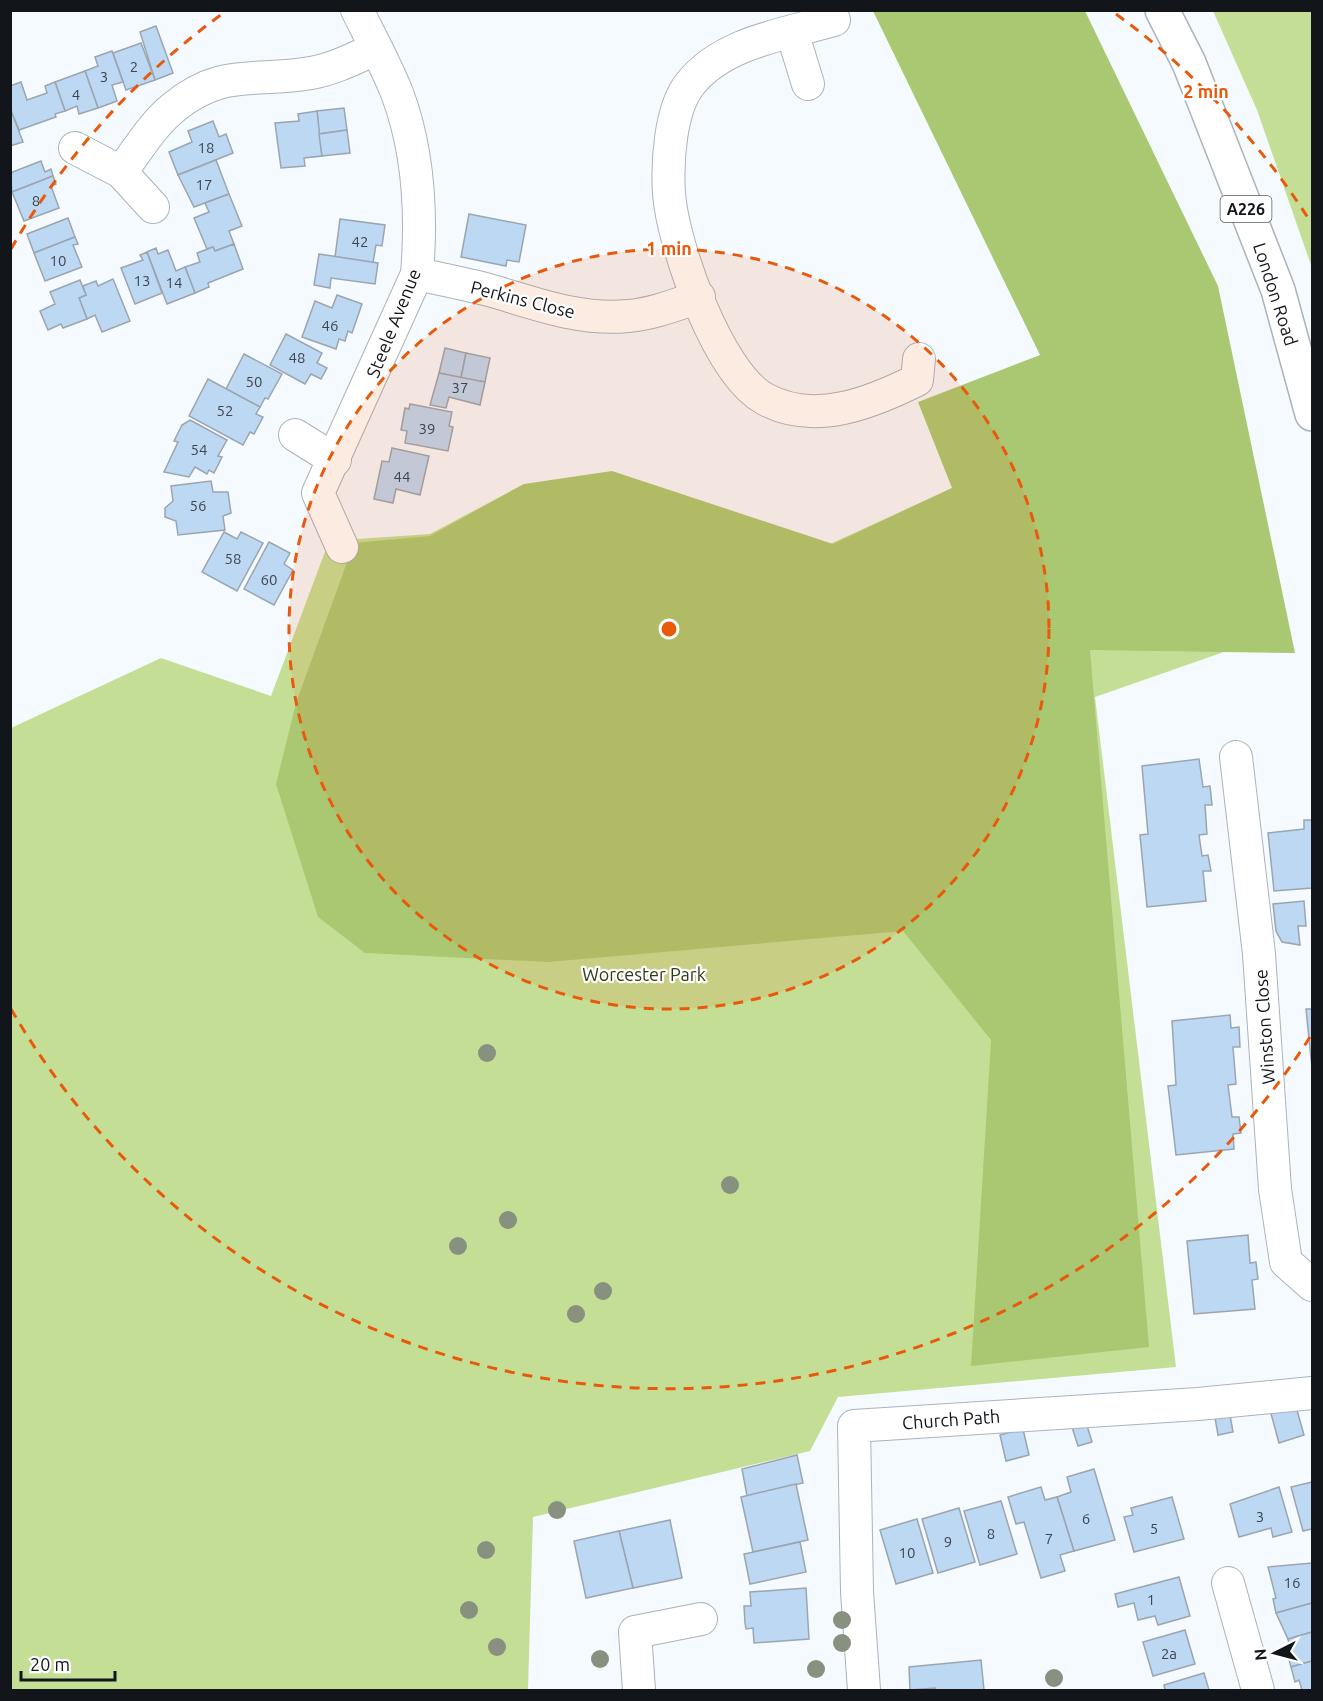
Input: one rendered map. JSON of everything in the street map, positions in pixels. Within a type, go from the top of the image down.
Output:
[{"type":"main road","name":"London Road","points":[[1162,10],[1189,63],[1278,290],[1312,414]]},
{"type":"street","name":"Steele Avenue","points":[[342,547],[318,493],[417,274],[420,220],[412,145],[397,94],[357,10]]},
{"type":"street","points":[[834,20],[725,55],[695,79],[682,100],[671,143],[669,196],[677,236],[722,353],[734,372],[750,390],[778,405],[813,412],[844,408],[917,380],[919,359]]},
{"type":"street","points":[[792,32],[808,84]]},
{"type":"street","points":[[121,172],[169,111],[210,85],[242,77],[314,73],[375,49]]},
{"type":"street","points":[[75,148],[121,172],[153,207]]},
{"type":"street","name":"Perkins Close","points":[[417,274],[475,287],[544,307],[609,317],[648,313],[699,297]]},
{"type":"street","points":[[296,435],[335,459]]},
{"type":"street","name":"Winston Close","points":[[1236,757],[1259,954],[1275,1190],[1286,1262],[1312,1285]]},
{"type":"street","name":"Church Path","points":[[864,1690],[857,1592],[854,1426],[1198,1404],[1312,1393]]},
{"type":"street","points":[[1228,1583],[1258,1690]]},
{"type":"street","points":[[639,1690],[635,1632],[701,1619]]},
{"type":"green space","points":[[873,11],[1085,11],[1218,286],[1295,653],[1090,650],[1149,1347],[971,1366],[991,1040],[903,931],[548,962],[365,953],[318,917],[276,784],[296,703],[354,543],[430,536],[524,484],[612,471],[833,544],[952,488],[918,402],[1040,355]]},
{"type":"green space","points":[[1213,11],[1312,11],[1312,268],[1257,110]]},
{"type":"green space","name":"Worcester Park","points":[[524,484],[828,545],[952,488],[1284,631],[1095,697],[1176,1367],[838,1397],[810,1451],[533,1517],[528,1690],[11,1690],[11,728],[161,658],[271,696],[329,541],[430,534]]},
{"type":"building","points":[[156,26],[173,73],[155,80],[140,32]]},
{"type":"building","points":[[141,43],[155,80],[126,90],[113,53]]},
{"type":"building","points":[[112,51],[123,82],[112,85],[117,101],[98,108],[85,71],[98,66],[95,57]]},
{"type":"building","points":[[85,71],[98,108],[79,114],[77,106],[65,111],[55,82]]},
{"type":"building","points":[[21,82],[27,100],[47,93],[45,86],[55,82],[65,111],[55,114],[56,117],[19,130],[10,108],[10,86]]},
{"type":"building","points":[[10,108],[23,142],[10,146]]},
{"type":"building","points":[[344,108],[347,130],[319,134],[317,111]]},
{"type":"building","points":[[317,111],[322,156],[304,158],[305,166],[281,168],[275,123],[299,121],[298,114]]},
{"type":"building","points":[[213,121],[219,137],[226,134],[233,153],[178,175],[169,152],[192,142],[188,131]]},
{"type":"building","points":[[347,130],[350,153],[322,156],[319,134]]},
{"type":"building","points":[[216,160],[229,194],[194,207],[178,175]]},
{"type":"building","points":[[41,161],[45,172],[51,169],[53,176],[12,192],[10,173]]},
{"type":"building","points":[[53,176],[56,184],[51,186],[59,208],[24,221],[12,192]]},
{"type":"building","points":[[229,194],[242,226],[229,231],[234,244],[215,251],[213,247],[207,249],[194,218],[209,212],[205,203]]},
{"type":"building","points":[[469,214],[526,225],[519,262],[507,260],[506,266],[461,257]]},
{"type":"building","points":[[68,218],[75,237],[34,253],[27,234]]},
{"type":"building","points":[[340,219],[385,225],[382,246],[376,245],[373,263],[335,257]]},
{"type":"building","points":[[75,237],[78,244],[73,245],[82,267],[45,281],[34,253]]},
{"type":"building","points":[[234,244],[243,269],[208,283],[209,287],[195,293],[185,267],[200,262],[197,253],[213,247],[215,251]]},
{"type":"building","points":[[156,248],[158,254],[168,250],[176,271],[185,267],[195,293],[167,304],[147,252]]},
{"type":"building","points":[[147,252],[162,293],[135,304],[121,268],[143,260],[140,255]]},
{"type":"building","points":[[319,254],[378,263],[375,284],[331,278],[330,288],[314,285]]},
{"type":"building","points":[[113,279],[130,321],[102,332],[95,315],[87,319],[79,298],[86,295],[83,286],[96,281],[98,286]]},
{"type":"building","points":[[80,280],[86,295],[79,298],[87,319],[63,328],[61,324],[48,330],[40,311],[55,304],[50,292]]},
{"type":"building","points":[[337,295],[362,304],[352,333],[348,331],[345,341],[339,339],[336,349],[302,337],[315,301],[332,308]]},
{"type":"building","points":[[286,334],[322,353],[317,363],[327,368],[321,379],[311,374],[305,384],[270,365]]},
{"type":"building","points":[[445,348],[466,353],[461,378],[439,373]]},
{"type":"building","points":[[466,353],[490,358],[485,382],[461,378]]},
{"type":"building","points":[[244,354],[282,374],[268,399],[265,398],[260,407],[226,389]]},
{"type":"building","points":[[439,373],[485,382],[480,405],[449,397],[446,408],[430,405]]},
{"type":"building","points":[[208,379],[260,407],[256,414],[263,417],[254,434],[250,432],[243,445],[189,416]]},
{"type":"building","points":[[410,404],[452,412],[449,426],[453,427],[448,451],[405,443],[407,431],[401,430],[405,408],[409,409]]},
{"type":"building","points":[[190,420],[227,440],[218,456],[222,457],[214,473],[209,470],[207,474],[195,467],[189,477],[164,472],[178,442],[174,441],[182,425]]},
{"type":"building","points":[[392,448],[429,456],[420,495],[396,489],[393,503],[374,499],[382,461],[389,462]]},
{"type":"building","points":[[211,481],[213,492],[228,492],[231,513],[223,516],[225,530],[178,535],[176,521],[165,517],[165,508],[173,501],[171,486]]},
{"type":"building","points":[[224,532],[237,539],[241,532],[263,543],[237,591],[202,572]]},
{"type":"building","points":[[269,542],[290,553],[284,564],[293,570],[274,605],[244,589]]},
{"type":"building","points":[[1199,759],[1203,787],[1210,786],[1212,805],[1205,805],[1207,834],[1199,835],[1202,856],[1208,855],[1211,871],[1203,871],[1206,901],[1147,907],[1140,835],[1148,834],[1142,766]]},
{"type":"building","points":[[1304,820],[1312,820],[1312,888],[1274,891],[1268,833],[1304,829]]},
{"type":"building","points":[[1304,901],[1306,926],[1298,926],[1300,945],[1282,942],[1276,931],[1273,904]]},
{"type":"building","points":[[1306,1009],[1312,1009],[1312,1068]]},
{"type":"building","points":[[1230,1015],[1231,1028],[1239,1027],[1240,1047],[1233,1047],[1236,1084],[1228,1085],[1232,1117],[1239,1117],[1241,1133],[1233,1134],[1234,1149],[1176,1155],[1168,1086],[1176,1085],[1172,1021]]},
{"type":"building","points":[[1248,1235],[1250,1263],[1256,1262],[1258,1279],[1252,1280],[1255,1309],[1194,1314],[1187,1241]]},
{"type":"building","points":[[1295,1403],[1304,1435],[1279,1443],[1270,1410]]},
{"type":"building","points":[[1229,1409],[1233,1432],[1218,1435],[1214,1412]]},
{"type":"building","points":[[1085,1419],[1092,1442],[1078,1446],[1071,1424]]},
{"type":"building","points":[[1023,1429],[1029,1455],[1006,1461],[1000,1435]]},
{"type":"building","points":[[797,1455],[803,1483],[747,1496],[742,1469]]},
{"type":"building","points":[[1094,1469],[1115,1540],[1074,1551],[1057,1497],[1071,1492],[1067,1477]]},
{"type":"building","points":[[1312,1482],[1312,1529],[1303,1531],[1291,1487]]},
{"type":"building","points":[[796,1484],[808,1540],[753,1552],[741,1497]]},
{"type":"building","points":[[1041,1487],[1045,1500],[1057,1497],[1074,1551],[1060,1555],[1065,1571],[1041,1578],[1024,1522],[1016,1524],[1008,1497]]},
{"type":"building","points":[[1279,1487],[1292,1532],[1273,1537],[1271,1528],[1239,1537],[1230,1504]]},
{"type":"building","points":[[1172,1497],[1184,1539],[1134,1552],[1124,1517],[1133,1515],[1131,1508]]},
{"type":"building","points":[[1001,1501],[1017,1554],[980,1565],[964,1511]]},
{"type":"building","points":[[959,1508],[975,1562],[938,1573],[922,1519]]},
{"type":"building","points":[[917,1519],[933,1573],[896,1584],[880,1530]]},
{"type":"building","points":[[670,1520],[682,1578],[633,1588],[619,1531]]},
{"type":"building","points":[[619,1531],[633,1588],[586,1598],[574,1541]]},
{"type":"building","points":[[800,1542],[806,1572],[750,1584],[744,1554]]},
{"type":"building","points":[[1312,1563],[1312,1603],[1276,1613],[1273,1599],[1276,1598],[1268,1567]]},
{"type":"building","points":[[1179,1577],[1190,1616],[1158,1625],[1155,1616],[1138,1620],[1134,1603],[1118,1607],[1115,1594]]},
{"type":"building","points":[[806,1588],[809,1639],[754,1643],[753,1628],[746,1629],[745,1623],[744,1606],[751,1606],[750,1592]]},
{"type":"building","points":[[1312,1603],[1312,1632],[1288,1639],[1276,1613]]},
{"type":"building","points":[[1185,1630],[1195,1664],[1153,1676],[1143,1642]]},
{"type":"building","points":[[1312,1632],[1312,1661],[1291,1667],[1287,1653],[1291,1652],[1288,1639]]},
{"type":"building","points":[[981,1660],[984,1690],[935,1690],[935,1688],[910,1690],[909,1667]]},
{"type":"building","points":[[1312,1661],[1312,1690],[1302,1690],[1299,1680],[1295,1682],[1291,1667]]},
{"type":"building","points":[[1204,1673],[1209,1690],[1165,1690],[1164,1685]]}]
